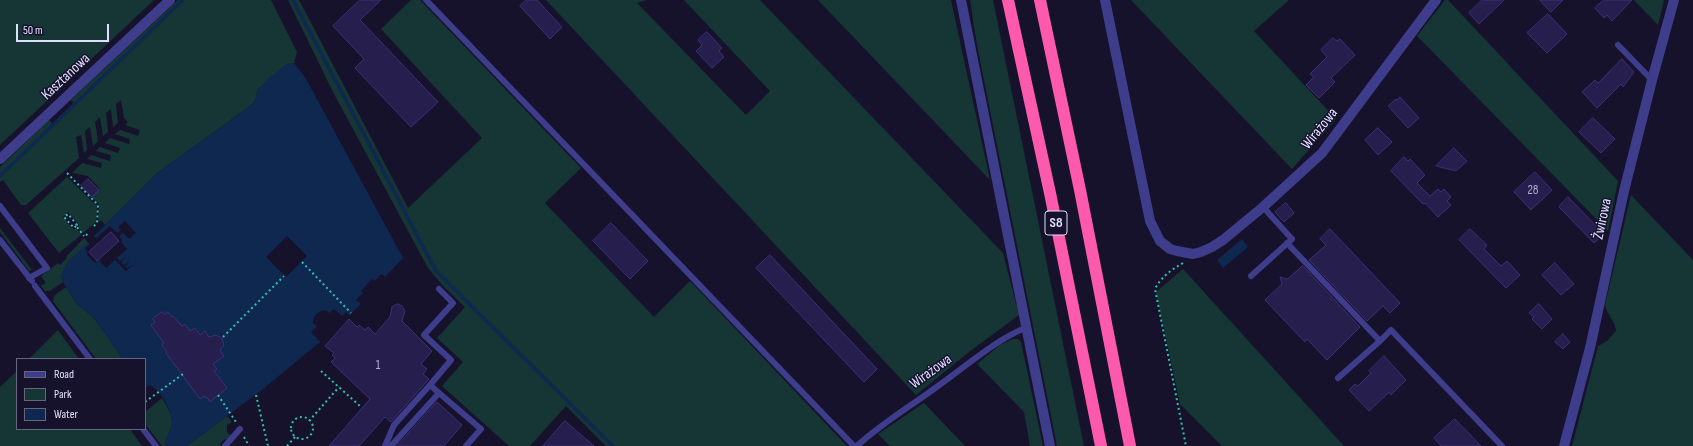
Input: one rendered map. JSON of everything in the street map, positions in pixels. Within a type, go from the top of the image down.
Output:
[{"type":"highway","name":"S8","points":[[1008,0],[1050,193],[1101,446]]},
{"type":"highway","name":"S8","points":[[1040,0],[1080,190],[1130,446]]},
{"type":"street","name":"Kasztanowa","points":[[0,159],[170,0]]},
{"type":"street","points":[[961,0],[1050,446]]},
{"type":"street","name":"Wirażowa","points":[[1104,0],[1150,221],[1160,241],[1170,249],[1193,254],[1201,252],[1223,240],[1263,207],[1322,153],[1436,0]]},
{"type":"street","name":"Żwirowa","points":[[1564,446],[1590,348],[1624,191],[1674,0]]},
{"type":"lane","points":[[426,0],[854,446]]},
{"type":"lane","points":[[1618,45],[1652,80]]},
{"type":"lane","points":[[0,206],[47,268],[32,282]]},
{"type":"lane","points":[[1251,276],[1292,239],[1263,207]]},
{"type":"lane","points":[[0,240],[89,358]]},
{"type":"lane","points":[[1287,243],[1380,341]]},
{"type":"lane","points":[[385,446],[394,425],[451,360],[424,334],[452,303],[439,289]]},
{"type":"lane","name":"Wirażowa","points":[[857,446],[894,416],[938,386],[988,348],[1008,335],[1027,327]]},
{"type":"lane","points":[[1338,378],[1391,330],[1502,446]]},
{"type":"lane","points":[[430,385],[481,429],[466,446]]},
{"type":"lane","points":[[391,446],[439,393]]},
{"type":"lane","points":[[144,430],[156,446]]},
{"type":"lane","points":[[225,446],[240,430]]},
{"type":"path","points":[[67,173],[98,205],[97,223],[92,228]]},
{"type":"path","points":[[76,226],[74,228],[64,217],[68,214],[84,236]]},
{"type":"path","points":[[86,234],[89,237]]},
{"type":"path","points":[[302,262],[351,313]]},
{"type":"path","points":[[1184,262],[1159,281],[1155,289],[1186,446]]},
{"type":"path","points":[[223,337],[284,276]]},
{"type":"path","points":[[321,371],[362,407]]},
{"type":"path","points":[[146,401],[183,374]]},
{"type":"path","points":[[309,420],[339,387]]},
{"type":"path","points":[[218,395],[235,419]]},
{"type":"path","points":[[256,395],[268,446]]},
{"type":"path","points":[[302,418],[309,420],[313,428],[310,436],[303,439],[295,437],[291,429],[294,421],[302,418]]},
{"type":"path","points":[[287,446],[295,437]]},
{"type":"green space","points":[[0,0],[154,0],[0,145]]},
{"type":"green space","points":[[178,0],[271,0],[297,52],[294,63],[287,64],[258,89],[255,101],[246,109],[157,173],[105,225],[101,220],[98,223],[99,205],[92,197],[100,189],[88,176],[72,173],[82,163],[101,168],[102,163],[87,159],[91,155],[110,161],[111,155],[96,151],[100,147],[118,153],[120,148],[105,143],[110,138],[129,144],[130,139],[115,134],[120,130],[138,136],[140,130],[125,125],[128,122],[124,118],[121,100],[116,104],[118,123],[113,127],[111,109],[106,113],[108,132],[103,136],[100,117],[95,122],[98,141],[93,146],[90,127],[85,131],[87,150],[84,153],[81,135],[76,137],[79,158],[26,205],[21,205],[3,180],[0,182],[0,167],[49,120],[53,124],[74,103],[71,100]]},
{"type":"green space","points":[[288,0],[299,0],[408,208],[482,138],[381,29],[411,0],[420,0],[581,168],[545,203],[654,317],[690,281],[847,446],[606,446],[566,406],[530,446],[509,446],[442,386],[463,362],[437,338],[465,307],[445,288],[428,268],[333,92]]},
{"type":"green space","points":[[546,0],[647,0],[637,3],[746,115],[770,91],[684,0],[760,0],[1003,253],[1019,315],[969,352],[916,395]]},
{"type":"green space","points":[[818,0],[951,0],[990,180]]},
{"type":"green space","points":[[970,0],[993,0],[1084,446],[1057,446],[977,45]]},
{"type":"green space","points":[[1131,0],[1289,0],[1254,31],[1336,119],[1292,169]]},
{"type":"green space","points":[[1445,0],[1448,0],[1618,181],[1608,231],[1417,36]]},
{"type":"green space","points":[[1634,0],[1664,0],[1658,25]]},
{"type":"green space","points":[[67,177],[97,206],[96,222],[83,233],[77,227],[79,225],[68,212],[63,217],[74,230],[76,228],[81,235],[59,253],[28,213]]},
{"type":"green space","points":[[1631,195],[1693,260],[1693,446],[1572,446],[1598,346],[1607,341],[1616,331],[1615,325],[1605,305]]},
{"type":"green space","points":[[0,228],[32,270],[29,271],[0,232]]},
{"type":"green space","points":[[84,238],[89,243],[67,263],[61,277],[63,282],[50,291],[45,291],[41,286],[46,283],[41,276],[58,263],[60,265]]},
{"type":"green space","points":[[1183,269],[1344,446],[1222,446],[1180,404],[1156,292]]},
{"type":"green space","points":[[66,287],[76,303],[94,318],[122,358],[95,358],[53,301],[55,295]]},
{"type":"green space","points":[[58,330],[78,358],[30,358]]},
{"type":"green space","points":[[1013,339],[1018,339],[1021,342],[1043,446],[1030,446],[1024,412],[977,364],[1000,345]]},
{"type":"green space","points":[[16,372],[16,430],[131,430],[142,446],[0,446],[0,387]]},
{"type":"green space","points":[[162,398],[172,420],[166,446],[162,446],[146,425],[146,411]]},
{"type":"green space","points":[[924,403],[965,446],[890,446],[878,434]]},
{"type":"green space","points":[[227,416],[232,422],[227,425],[227,433],[231,435],[226,440],[224,439],[220,444],[221,446],[187,446]]},
{"type":"water","points":[[294,63],[305,77],[403,258],[385,277],[381,274],[375,281],[372,279],[361,291],[363,293],[356,300],[361,304],[349,315],[346,312],[342,316],[334,309],[329,313],[326,310],[316,314],[313,323],[317,327],[311,332],[320,342],[263,389],[187,446],[166,446],[166,440],[172,425],[172,417],[165,401],[158,391],[150,385],[146,387],[146,358],[122,358],[94,318],[76,303],[60,277],[67,263],[157,173],[246,109],[255,101],[258,89],[287,64]]},
{"type":"water","points":[[1242,239],[1248,247],[1223,268],[1217,260]]},
{"type":"pier","points":[[125,221],[136,233],[129,239],[123,233],[119,236],[127,249],[117,258],[120,261],[126,257],[121,262],[124,265],[130,260],[125,266],[127,268],[133,265],[126,271],[115,260],[106,268],[99,260],[95,263],[87,255],[85,248],[90,244],[87,241],[93,235],[96,238],[110,226],[117,233],[121,230],[118,227]]},
{"type":"pier","points":[[287,236],[307,256],[286,277],[266,257]]},
{"type":"building","points":[[360,0],[381,0],[360,20],[438,102],[411,127],[355,68],[364,59],[333,26]]},
{"type":"building","points":[[526,0],[537,0],[562,27],[550,39],[520,6]]},
{"type":"building","points":[[1482,0],[1504,0],[1479,24],[1469,13]]},
{"type":"building","points":[[1540,0],[1563,0],[1551,12]]},
{"type":"building","points":[[1604,0],[1632,0],[1612,21],[1607,15],[1604,18],[1595,8]]},
{"type":"building","points":[[1548,14],[1567,34],[1547,53],[1527,33]]},
{"type":"building","points":[[707,32],[722,48],[719,51],[724,57],[712,68],[696,51],[702,45],[698,40]]},
{"type":"building","points":[[1333,38],[1337,41],[1340,39],[1355,55],[1331,78],[1335,82],[1319,98],[1306,85],[1314,77],[1310,74],[1327,57],[1321,50]]},
{"type":"building","points":[[1622,59],[1634,72],[1623,87],[1621,84],[1597,108],[1582,92],[1595,80],[1598,83]]},
{"type":"building","points":[[1400,97],[1419,118],[1408,128],[1388,106]]},
{"type":"building","points":[[1593,118],[1615,139],[1601,153],[1579,132]]},
{"type":"building","points":[[1378,128],[1392,142],[1378,155],[1365,140]]},
{"type":"building","points":[[1454,148],[1467,161],[1456,171],[1436,166]]},
{"type":"building","points":[[1404,157],[1408,161],[1410,159],[1425,175],[1417,183],[1430,196],[1438,189],[1441,192],[1444,189],[1451,197],[1447,201],[1451,205],[1438,217],[1425,203],[1423,204],[1391,171]]},
{"type":"building","points":[[1535,172],[1552,190],[1531,210],[1514,192]]},
{"type":"building","points":[[88,179],[99,190],[92,197],[81,186]]},
{"type":"building","points":[[1568,197],[1604,234],[1594,243],[1559,207]]},
{"type":"building","points":[[1286,203],[1294,213],[1284,222],[1275,212]]},
{"type":"building","points":[[611,223],[648,261],[630,279],[593,241]]},
{"type":"building","points":[[1330,229],[1400,303],[1390,313],[1383,306],[1367,321],[1309,260],[1326,245],[1320,239]]},
{"type":"building","points":[[1470,229],[1487,245],[1484,249],[1501,266],[1507,261],[1520,275],[1506,288],[1459,240]]},
{"type":"building","points":[[111,232],[119,241],[97,261],[89,252]]},
{"type":"building","points":[[770,255],[877,369],[864,382],[756,268]]},
{"type":"building","points":[[1555,263],[1574,284],[1561,295],[1542,275]]},
{"type":"building","points":[[1303,266],[1360,327],[1327,360],[1307,339],[1305,342],[1265,300],[1282,284],[1280,277],[1287,279]]},
{"type":"building","points":[[398,304],[402,306],[405,311],[402,321],[432,351],[421,364],[427,369],[423,374],[429,379],[391,422],[385,417],[359,446],[329,446],[370,399],[331,362],[335,358],[332,355],[334,353],[325,346],[349,319],[357,327],[359,325],[365,330],[368,327],[375,334],[390,317],[392,307]]},
{"type":"building","points":[[1539,304],[1552,319],[1542,329],[1532,319],[1534,317],[1529,313]]},
{"type":"building","points":[[162,312],[165,314],[168,312],[182,326],[185,324],[190,331],[195,328],[200,335],[205,331],[209,337],[216,335],[222,339],[224,345],[220,350],[224,356],[213,364],[217,369],[214,371],[227,388],[210,402],[207,397],[206,398],[204,396],[200,399],[166,353],[167,352],[162,345],[164,343],[151,325],[155,322],[153,319]]},
{"type":"building","points":[[1563,334],[1570,342],[1563,349],[1555,342]]},
{"type":"building","points":[[1384,356],[1406,380],[1391,395],[1389,392],[1369,411],[1349,390],[1355,384],[1358,386],[1371,373],[1369,371]]},
{"type":"building","points":[[437,402],[462,425],[444,446],[397,446]]},
{"type":"building","points":[[1455,419],[1481,446],[1441,446],[1434,438]]},
{"type":"building","points":[[565,421],[594,446],[543,446]]},
{"type":"waterway","points":[[0,176],[183,0]]},
{"type":"waterway","points":[[293,0],[436,271],[613,446]]}]
